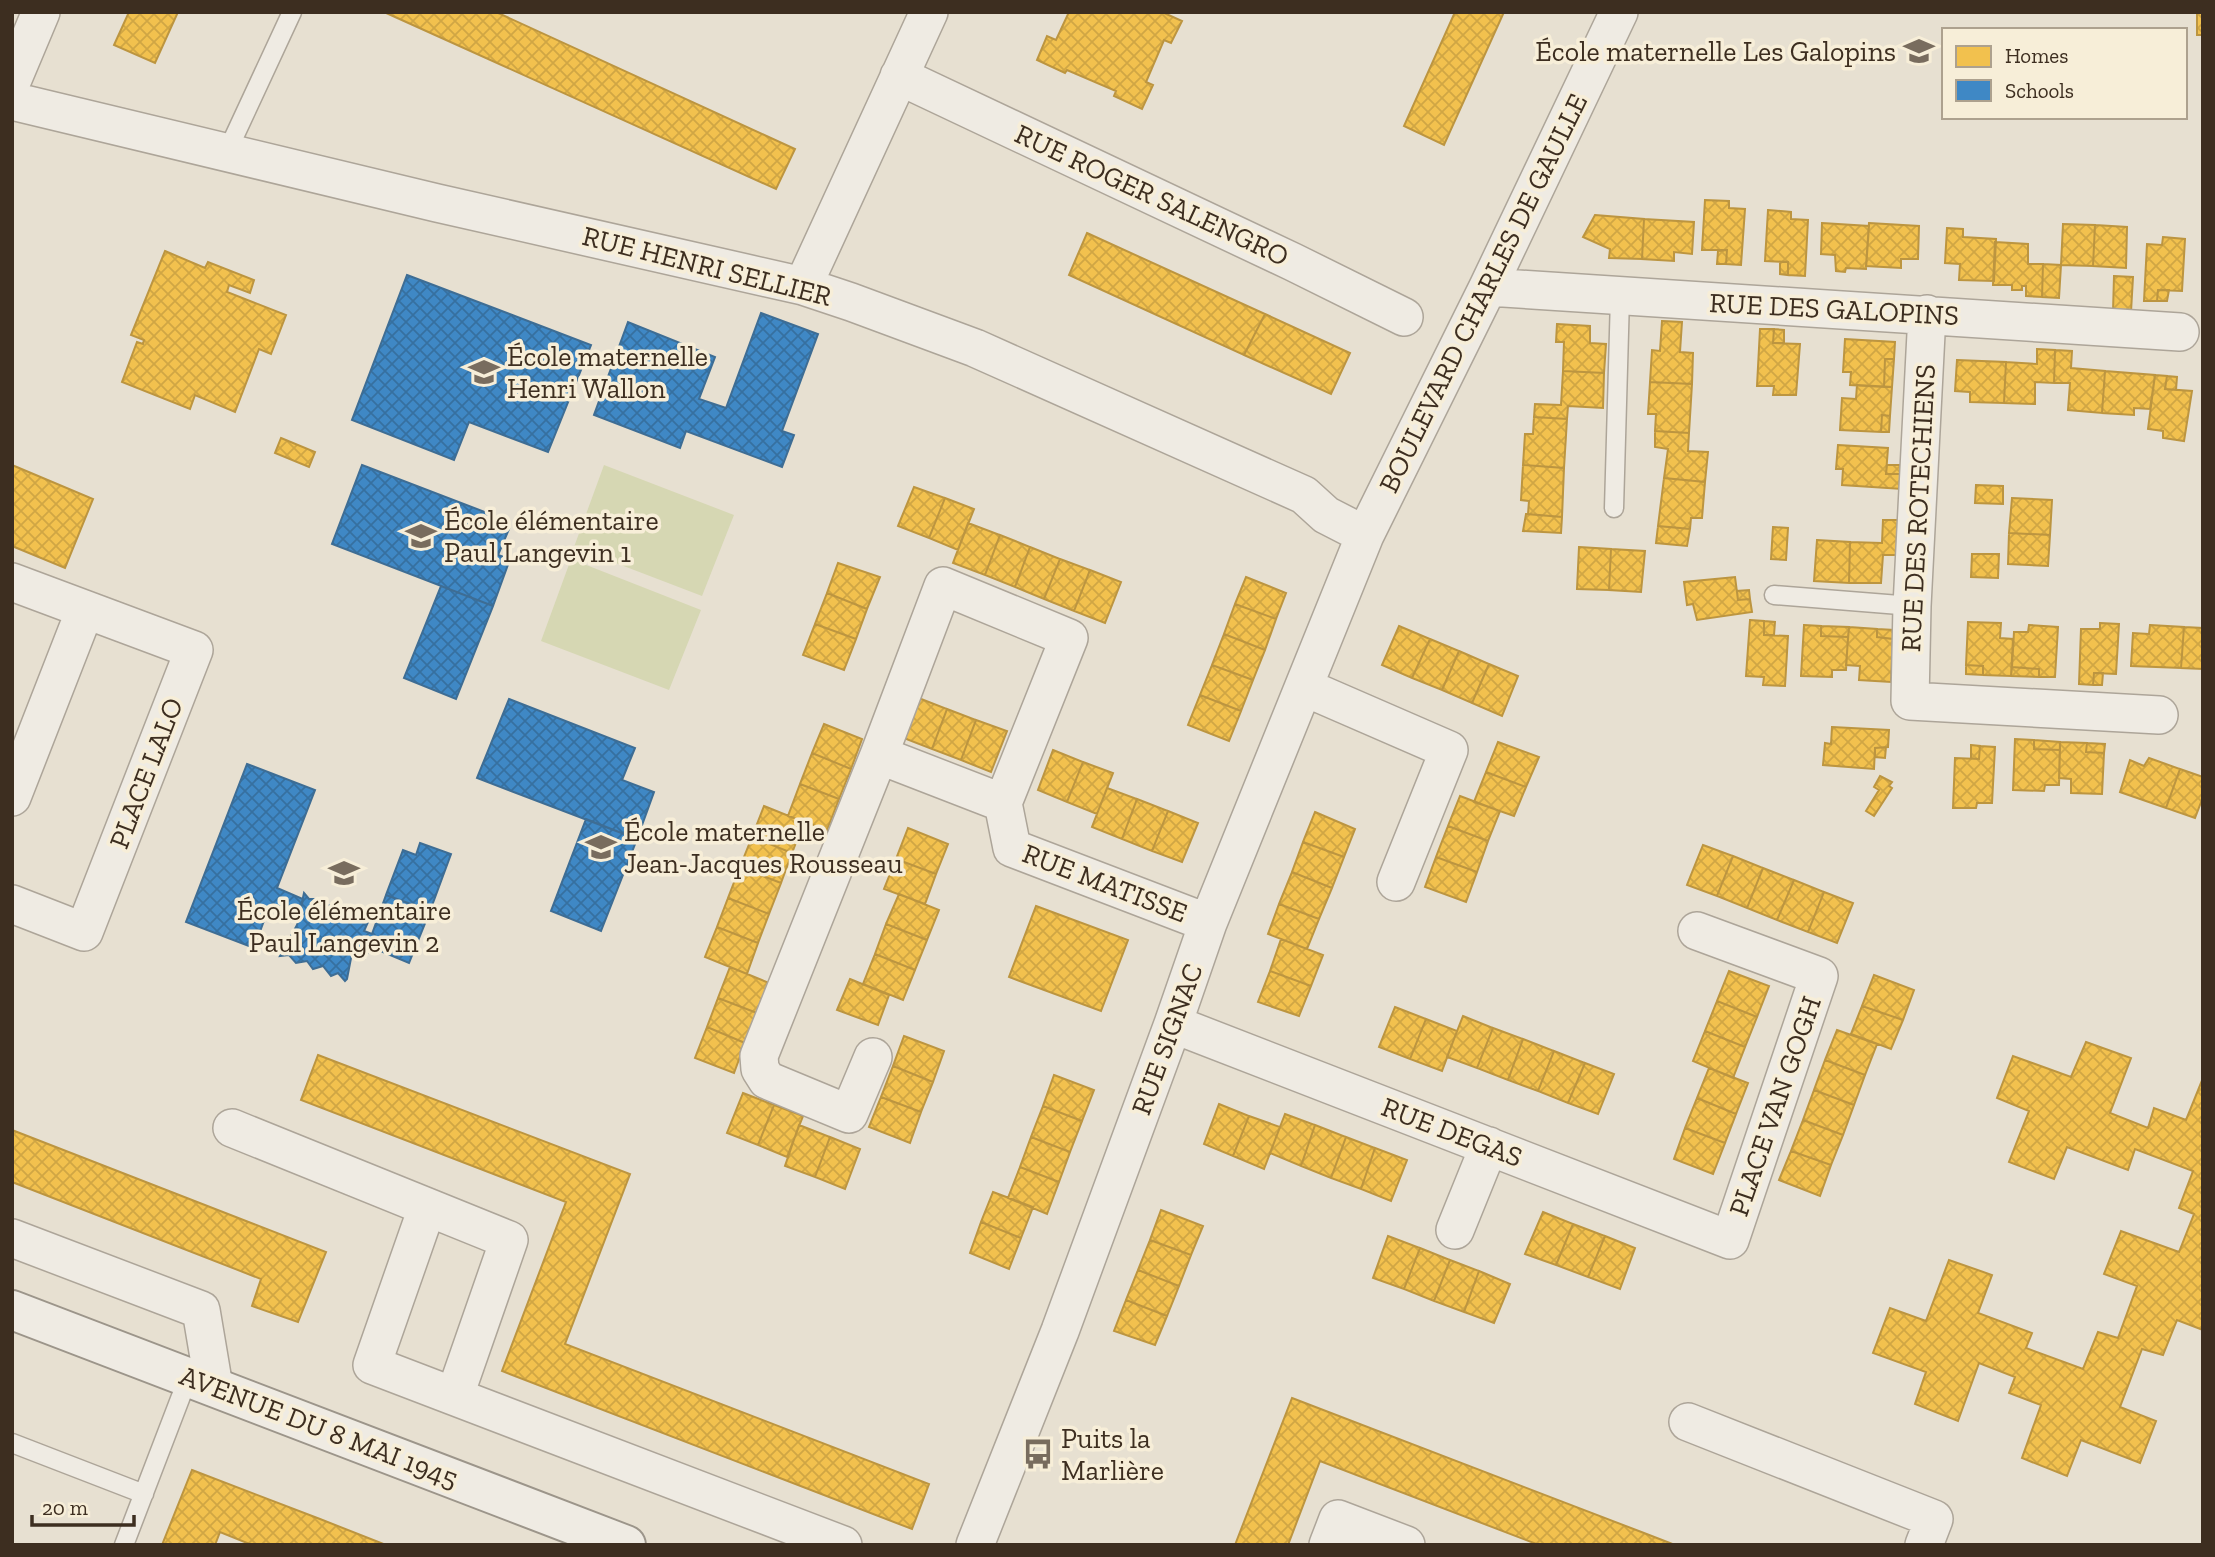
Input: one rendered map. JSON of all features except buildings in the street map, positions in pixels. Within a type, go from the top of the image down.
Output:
[{"type":"main road","name":"AVENUE DU 8 MAI 1945","points":[[12,1310],[618,1543]]},
{"type":"street","points":[[12,81],[41,12]]},
{"type":"street","points":[[803,286],[929,12]]},
{"type":"street","name":"BOULEVARD CHARLES DE GAULLE","points":[[1365,535],[1488,287],[1619,12]]},
{"type":"street","name":"RUE ROGER SALENGRO","points":[[899,76],[1404,317]]},
{"type":"street","name":"RUE HENRI SELLIER","points":[[12,102],[803,286],[1001,360],[1304,495],[1326,515],[1365,535]]},
{"type":"street","name":"RUE DES GALOPINS","points":[[1488,287],[2180,332]]},
{"type":"street","name":"RUE DES ROTECHIENS","points":[[1927,314],[1912,606],[1910,701],[2159,715]]},
{"type":"street","name":"RUE SIGNAC","points":[[975,1545],[1060,1331],[1208,923],[1365,535]]},
{"type":"street","name":"PLACE LALO","points":[[12,582],[194,650],[84,932],[12,904]]},
{"type":"street","points":[[873,1057],[849,1114],[767,1080],[761,1069],[760,1056],[943,586],[1069,638],[1003,803],[879,755]]},
{"type":"street","points":[[12,797],[85,610]]},
{"type":"street","points":[[1304,687],[1449,750],[1396,882]]},
{"type":"street","name":"RUE MATISSE","points":[[1003,803],[1012,848],[1208,923]]},
{"type":"street","name":"PLACE VAN GOGH","points":[[1698,931],[1819,976],[1730,1240]]},
{"type":"street","name":"RUE DEGAS","points":[[1173,1024],[1730,1240]]},
{"type":"street","points":[[232,1128],[509,1240],[455,1395]]},
{"type":"street","points":[[1455,1230],[1489,1146]]},
{"type":"street","points":[[427,1208],[372,1364],[843,1545]]},
{"type":"street","points":[[12,1238],[201,1310],[201,1382]]},
{"type":"street","points":[[1688,1422],[1934,1520],[1924,1545]]},
{"type":"street","points":[[1328,1545],[1338,1519],[1406,1545]]},
{"type":"lane","points":[[227,152],[292,12]]},
{"type":"lane","points":[[1614,508],[1620,297]]},
{"type":"lane","points":[[1774,595],[1912,606]]},
{"type":"lane","points":[[124,1545],[144,1494],[201,1382]]},
{"type":"lane","points":[[12,1443],[144,1494]]},
{"type":"green space","points":[[604,465],[734,515],[702,596],[574,547]]},
{"type":"green space","points":[[571,559],[701,610],[669,690],[541,641]]},
{"type":"place","name":"École maternelle Les Galopins","points":[[1919,51]]},
{"type":"place","name":"École maternelle Henri Wallon","points":[[484,372]]},
{"type":"place","name":"École élémentaire Paul Langevin 1","points":[[421,536]]},
{"type":"place","name":"École maternelle Jean-Jacques Rousseau","points":[[601,847]]},
{"type":"place","name":"École élémentaire Paul Langevin 2","points":[[344,873]]},
{"type":"place","name":"Puits la Marlière","points":[[1038,1454]]}]
